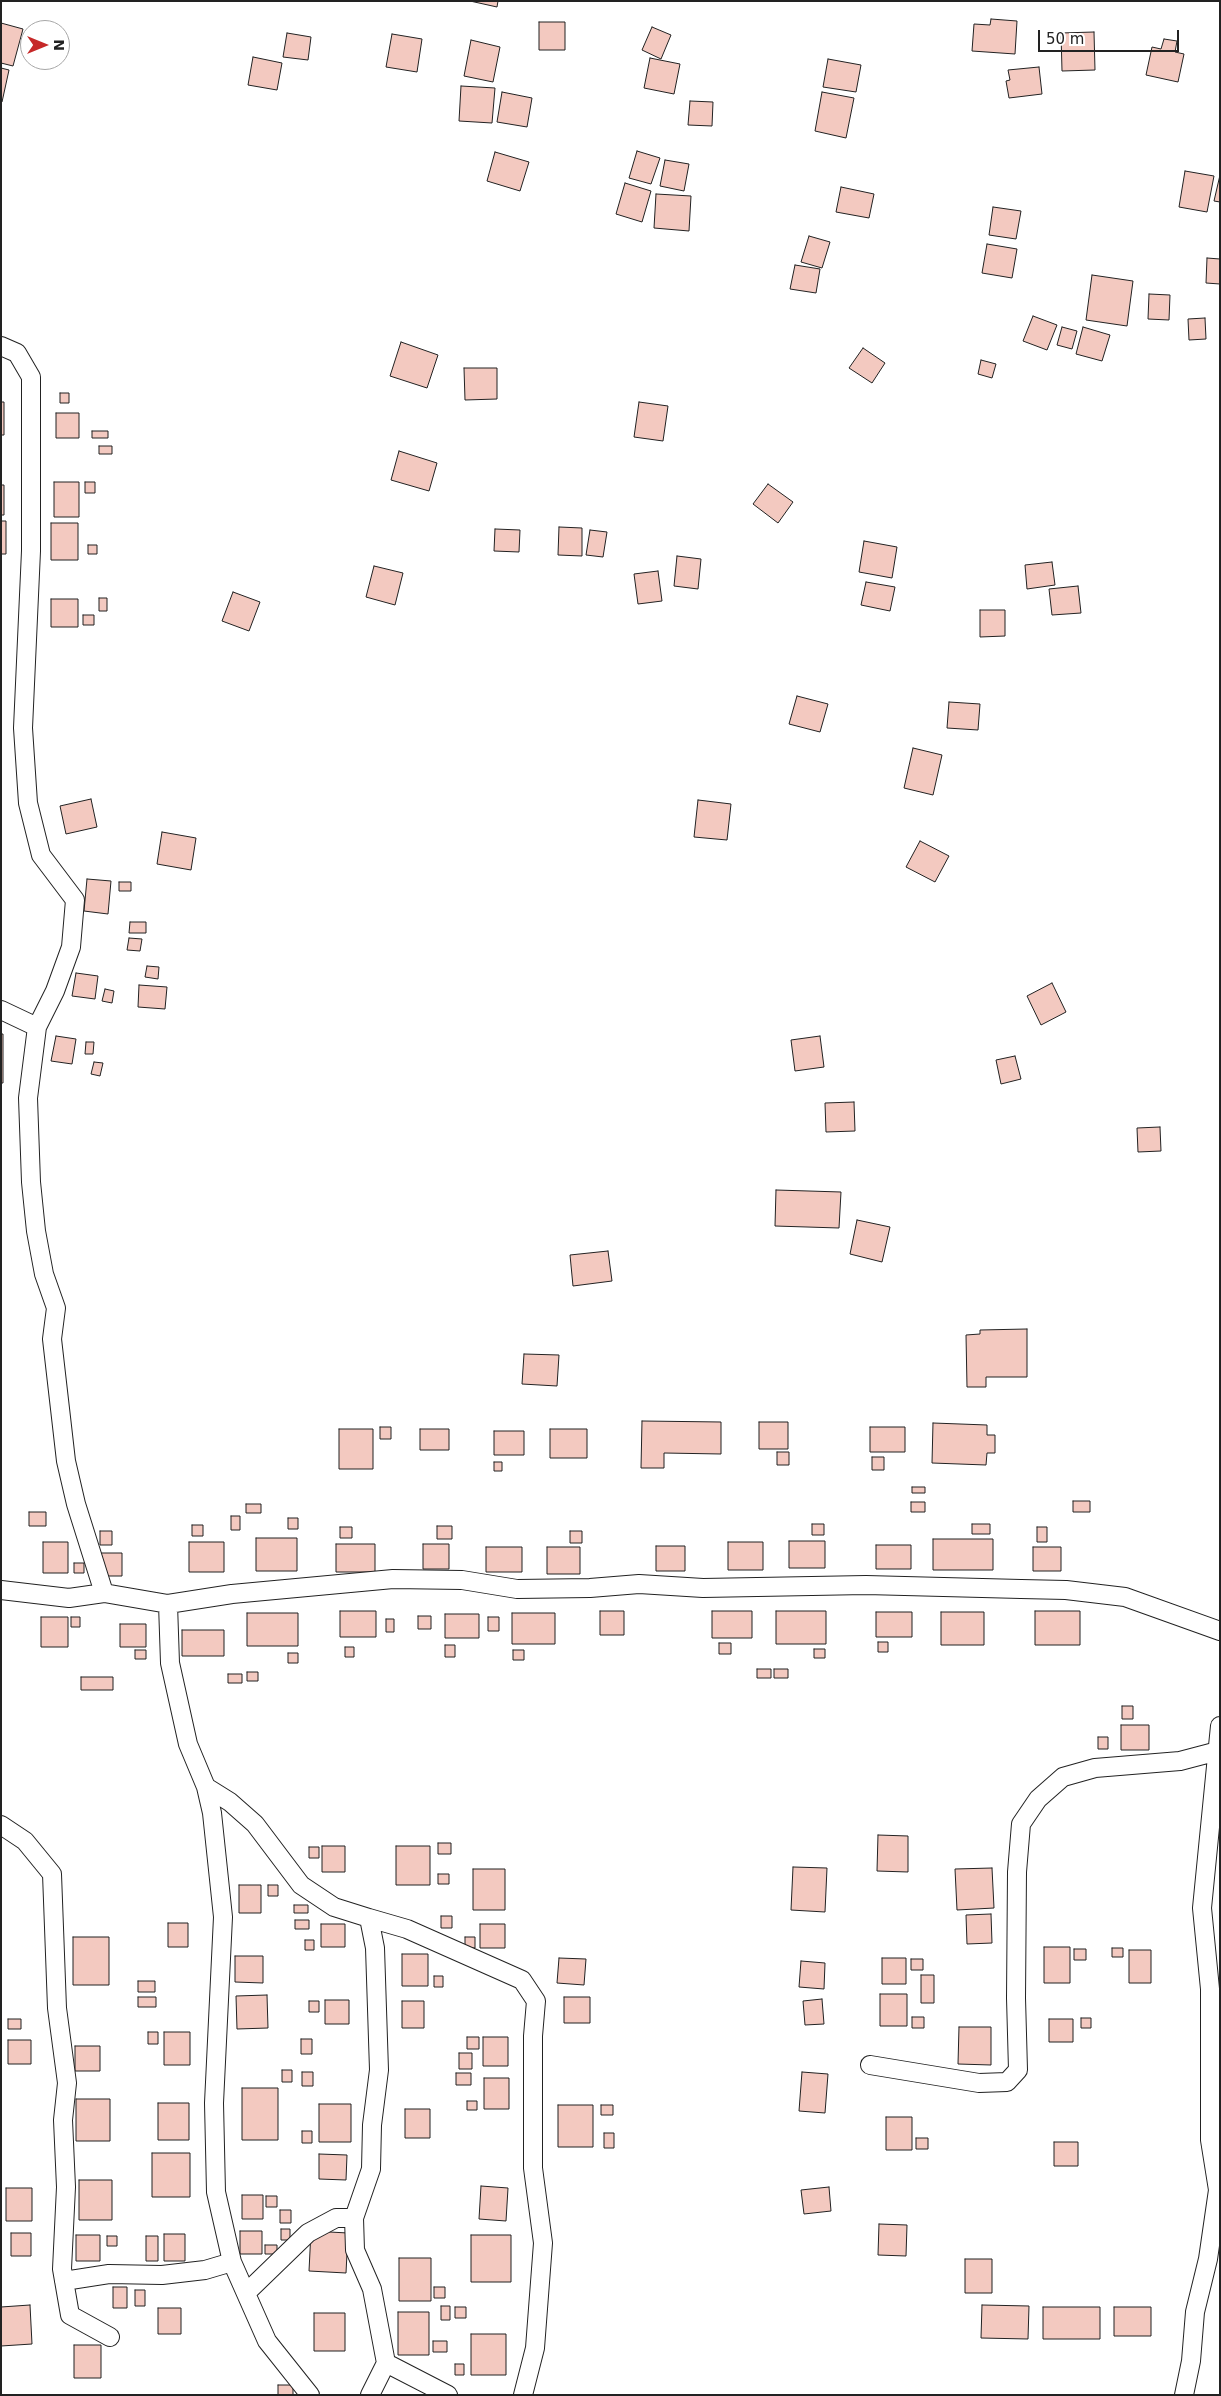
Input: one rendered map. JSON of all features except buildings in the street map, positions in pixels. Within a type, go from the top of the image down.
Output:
[{"type":"street","points":[[1,346],[17,353],[31,377],[31,551],[23,728],[28,803],[41,855],[75,900],[70,947],[55,991],[37,1027],[28,1098],[31,1182],[36,1231],[44,1274],[56,1308],[52,1339],[66,1461],[76,1504],[104,1593]]},
{"type":"street","points":[[1,1010],[37,1027]]},
{"type":"street","points":[[1,1590],[69,1598],[104,1593],[168,1604],[232,1594],[393,1579],[462,1580],[517,1589],[590,1588],[638,1584],[703,1588],[866,1585],[1066,1590],[1125,1597],[1220,1632]]},
{"type":"street","points":[[168,1604],[170,1663],[188,1744],[206,1787],[212,1813],[223,1917],[214,2103],[216,2192],[232,2262],[268,2341],[310,2395]]},
{"type":"street","points":[[1184,2395],[1191,2361],[1195,2312],[1208,2258],[1218,2190],[1210,2140],[1210,1989],[1202,1908],[1220,1726]]},
{"type":"street","points":[[870,2065],[979,2083],[1007,2082],[1018,2070],[1016,1998],[1018,1953],[1017,1872],[1020,1824],[1038,1799],[1064,1777],[1095,1768],[1180,1761],[1218,1751]]},
{"type":"street","points":[[206,1787],[230,1802],[255,1824],[301,1885],[334,1907],[406,1929],[522,1980],[536,2002],[533,2036],[533,2168],[543,2243],[535,2348],[521,2394]]},
{"type":"street","points":[[1,1825],[25,1841],[52,1874],[57,2008],[67,2083],[63,2120],[66,2187],[62,2269],[70,2315],[110,2337]]},
{"type":"street","points":[[369,1918],[375,1948],[379,2070],[372,2125],[371,2169],[354,2218],[355,2250],[372,2289],[386,2363],[370,2395]]},
{"type":"street","points":[[246,2293],[308,2233],[336,2218],[354,2218]]},
{"type":"street","points":[[64,2281],[109,2274],[162,2275],[205,2270],[232,2262]]},
{"type":"street","points":[[386,2363],[448,2395]]}]
